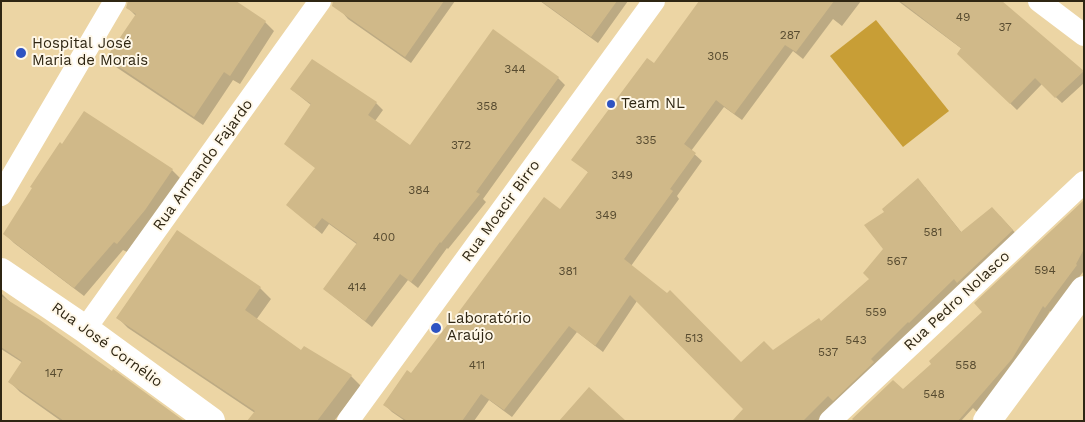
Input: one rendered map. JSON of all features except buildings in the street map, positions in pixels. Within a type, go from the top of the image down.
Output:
[{"type":"main road","name":"Rua José Cornélio","points":[[1,272],[85,329],[211,421]]},
{"type":"main road","points":[[987,421],[1084,290]]},
{"type":"street","points":[[1,195],[116,1]]},
{"type":"street","name":"Rua Armando Fajardo","points":[[85,329],[320,1]]},
{"type":"street","name":"Rua Moacir Birro","points":[[348,421],[654,1]]},
{"type":"street","points":[[1039,1],[1084,35]]},
{"type":"street","name":"Rua Pedro Nolasco","points":[[830,421],[1084,182]]},
{"type":"shaded area","points":[[876,20],[949,111],[903,147],[830,56]]},
{"type":"place","name":"Hospital José Maria de Morais","points":[[21,53]]},
{"type":"place","name":"Team NL","points":[[611,104]]},
{"type":"place","name":"Laboratório Araújo","points":[[436,328]]}]
